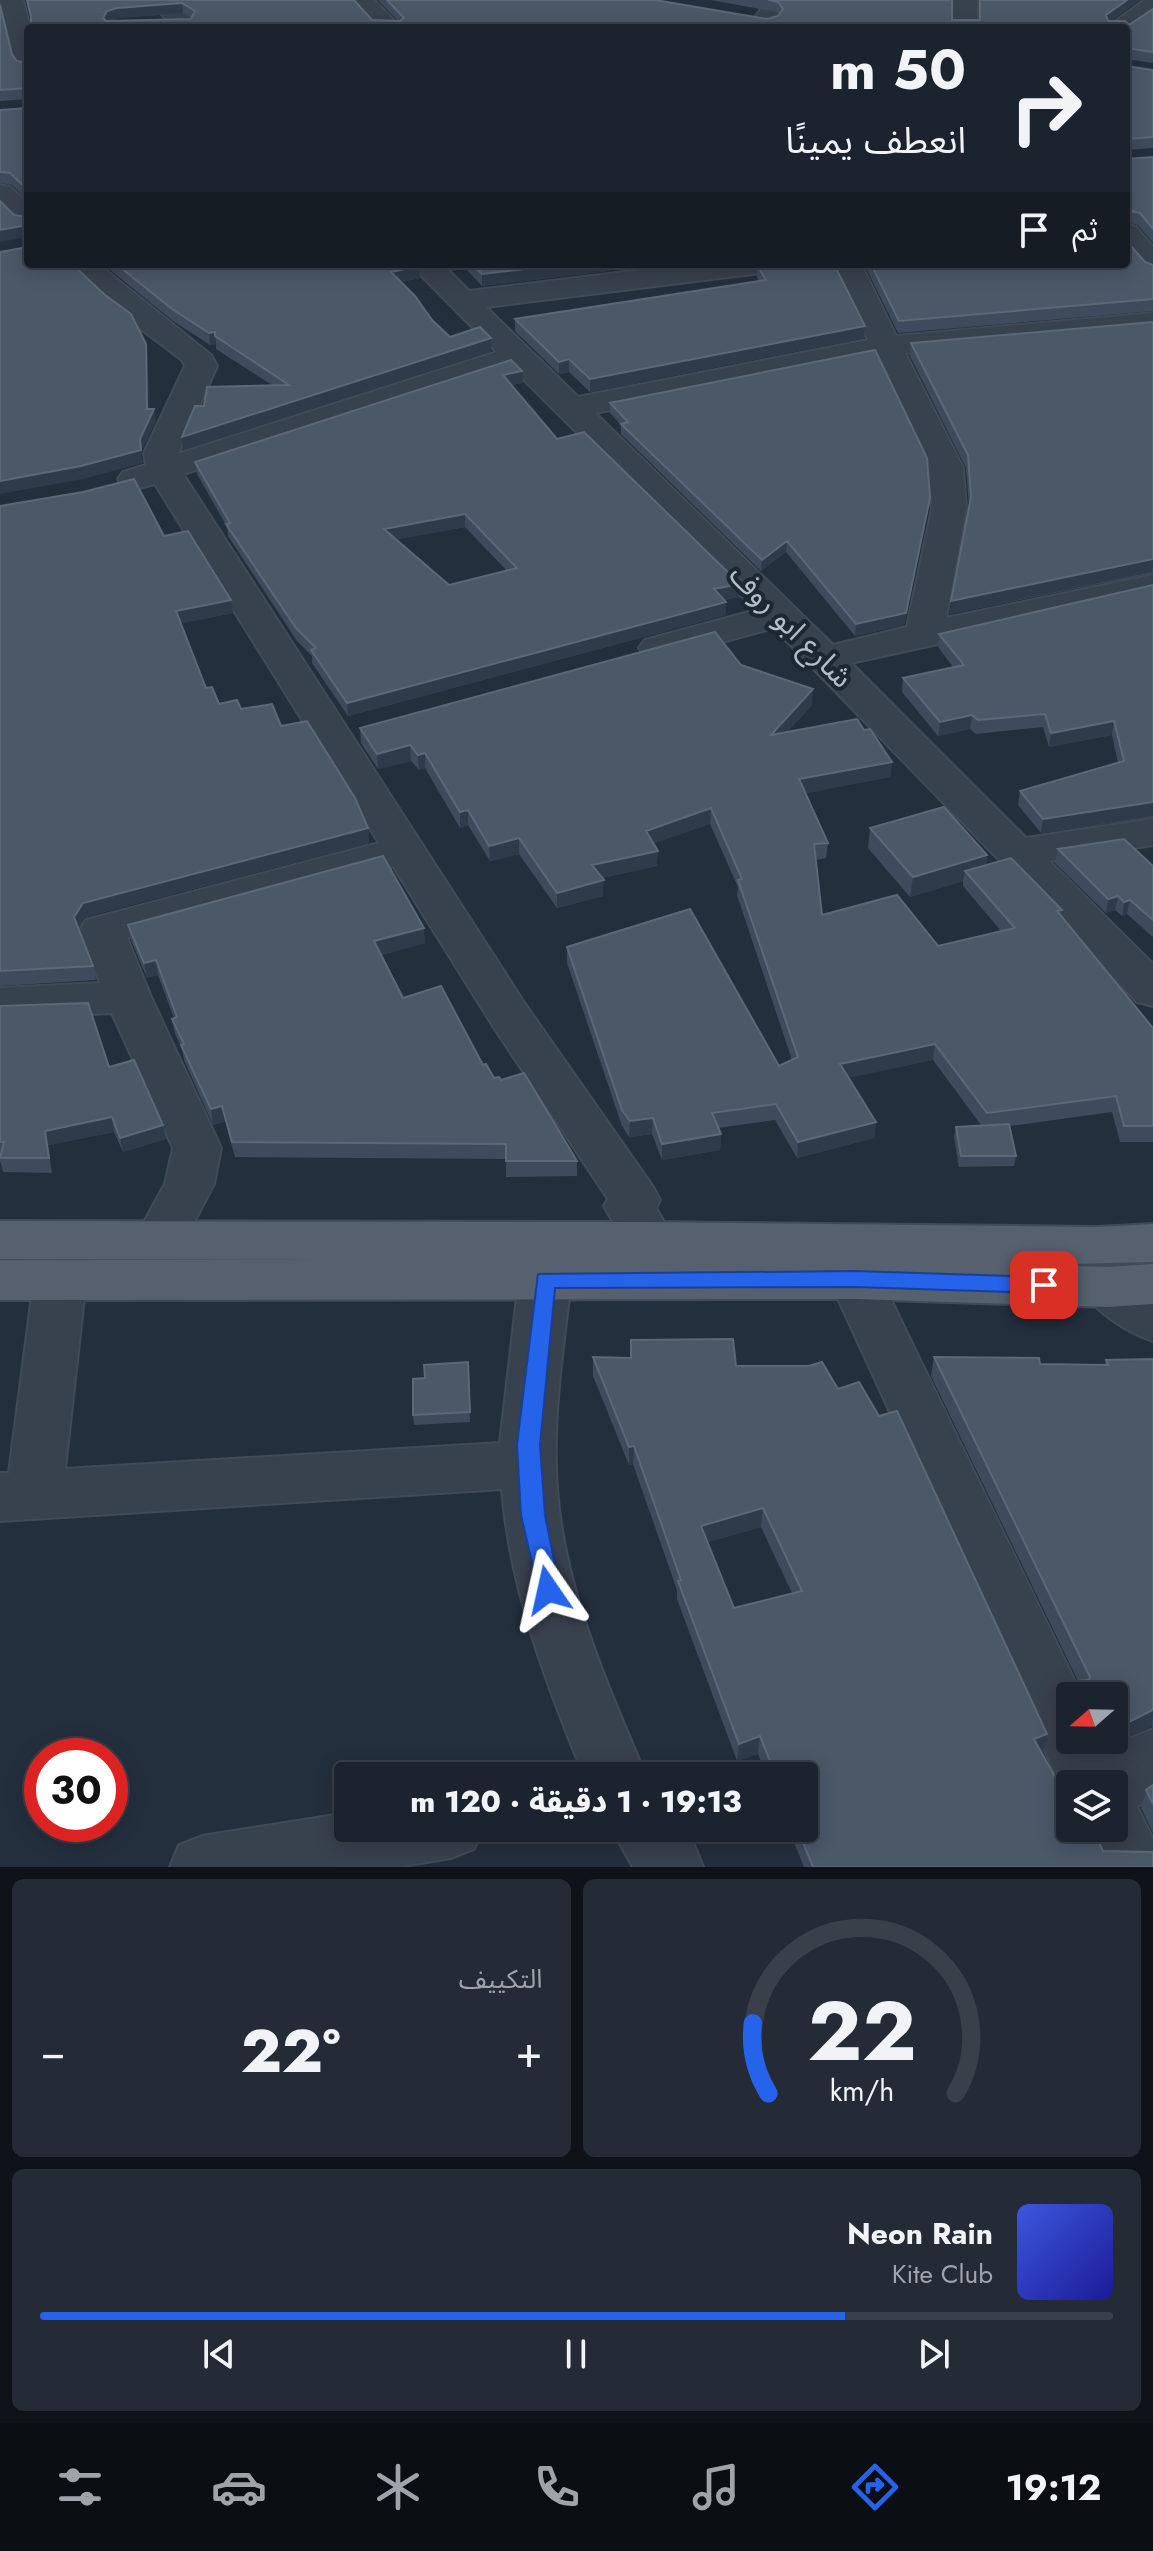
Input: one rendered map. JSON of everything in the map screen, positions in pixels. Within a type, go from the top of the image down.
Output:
[{"type":"main road","points":[[0,1240],[159,1240],[652,1261],[855,1279],[1130,1286]]},
{"type":"main road","points":[[0,1280],[545,1280],[652,1261],[1153,1243]]},
{"type":"street","points":[[11,0],[24,33]]},
{"type":"street","points":[[161,0],[184,24]]},
{"type":"street","points":[[361,0],[385,24]]},
{"type":"street","points":[[965,0],[965,24]]},
{"type":"street","points":[[1124,24],[1153,5]]},
{"type":"street","points":[[1130,238],[1153,265]]},
{"type":"street","points":[[85,268],[120,299],[195,355],[201,366],[161,453],[163,469],[346,732],[405,849],[509,1015],[635,1200],[629,1206],[652,1261]]},
{"type":"street","name":"شارع ابو روف","points":[[429,268],[825,658],[1153,991]]},
{"type":"street","points":[[461,301],[692,268]]},
{"type":"street","points":[[848,268],[946,468],[949,509],[924,634]]},
{"type":"street","points":[[570,408],[884,346],[1153,322]]},
{"type":"street","points":[[100,488],[517,356]]},
{"type":"street","points":[[825,658],[1153,586]]},
{"type":"street","points":[[630,655],[780,615]]},
{"type":"street","points":[[1018,852],[1153,832]]},
{"type":"street","points":[[159,1240],[198,1161],[197,1148],[101,934],[108,926],[405,849]]},
{"type":"street","points":[[0,1003],[128,997]]},
{"type":"street","points":[[855,1279],[1056,1706]]},
{"type":"street","points":[[60,1280],[17,1495],[529,1464]]},
{"type":"street","points":[[545,1280],[528,1425],[533,1515],[548,1590],[588,1712],[609,1762]]},
{"type":"street","points":[[1130,1286],[1153,1320]]},
{"type":"street","points":[[1128,1776],[1153,1758]]},
{"type":"street","points":[[202,1867],[362,1842]]},
{"type":"street","points":[[653,1842],[671,1867]]},
{"type":"street","points":[[1121,1842],[1133,1867]]},
{"type":"building","points":[[27,0],[354,0],[372,20],[400,21],[404,18],[387,0],[655,0],[767,19],[778,16],[783,9],[778,2],[768,0],[952,0],[952,20],[980,20],[980,0],[1127,0],[1106,15],[1108,21],[1125,21],[1128,24],[31,24]],"holes":[[[182,3],[195,11],[191,19],[106,21],[103,18],[107,11],[117,8]]]},
{"type":"building","points":[[0,5],[12,55],[17,61],[24,62],[24,88],[0,90]]},
{"type":"building","points":[[1153,9],[1153,52],[1130,49],[1130,24]]},
{"type":"building","points":[[1130,67],[1153,70],[1153,137],[1130,139]]},
{"type":"building","points":[[24,108],[24,186],[10,173],[0,172],[0,110]]},
{"type":"building","points":[[1153,157],[1153,229],[1140,213],[1130,211],[1130,159]]},
{"type":"building","points":[[0,201],[14,215],[24,216],[24,226],[0,230]]},
{"type":"building","points":[[1130,245],[1145,262],[1153,265],[1153,299],[899,321],[873,268],[1130,268]]},
{"type":"building","points":[[24,248],[24,268],[76,268],[131,314],[146,344],[147,409],[154,409],[140,439],[141,450],[81,466],[0,481],[0,252]]},
{"type":"building","points":[[121,268],[410,268],[391,272],[450,337],[480,327],[491,338],[182,437],[195,406],[204,406],[207,387],[289,385],[215,336],[215,332],[209,333],[172,309]]},
{"type":"building","points":[[476,268],[534,268],[482,274]]},
{"type":"building","points":[[759,268],[836,268],[865,326],[590,379],[569,359],[559,362],[515,319],[766,280]]},
{"type":"building","points":[[1153,322],[1153,559],[951,601],[971,497],[968,455],[911,343]]},
{"type":"building","points":[[875,350],[927,458],[930,498],[906,613],[856,624],[787,541],[762,560],[621,424],[628,422],[610,403]]},
{"type":"building","points":[[511,360],[522,371],[503,375],[557,439],[584,432],[740,584],[714,589],[726,602],[347,703],[311,650],[316,648],[296,628],[226,524],[230,523],[195,462]],"holes":[[[465,514],[517,568],[449,585],[384,529]]]},
{"type":"building","points":[[134,479],[164,536],[188,531],[231,600],[176,611],[206,688],[212,687],[219,704],[237,700],[241,709],[272,704],[281,726],[307,721],[355,798],[368,828],[83,903],[74,917],[93,966],[0,971],[0,506],[83,492]]},
{"type":"building","points":[[1153,585],[1153,802],[1043,819],[1020,791],[1124,761],[1114,721],[1051,733],[1045,714],[978,720],[972,715],[940,722],[903,678],[964,665],[939,634]]},
{"type":"building","points":[[715,632],[741,665],[813,689],[771,735],[857,719],[864,730],[870,729],[892,762],[799,779],[828,843],[814,844],[822,915],[897,895],[938,946],[1015,928],[965,871],[1011,858],[1062,910],[1057,911],[1153,1028],[1153,1126],[1124,1126],[1116,1096],[987,1113],[935,1044],[840,1064],[876,1122],[798,1142],[776,1104],[712,1113],[721,1134],[662,1144],[653,1118],[630,1121],[622,1110],[567,947],[690,909],[779,1066],[798,1057],[738,880],[742,879],[711,808],[646,831],[658,851],[592,865],[604,880],[557,893],[519,838],[489,846],[468,810],[460,812],[425,753],[418,755],[410,745],[377,754],[360,728]]},
{"type":"building","points":[[944,807],[987,855],[913,877],[870,828]]},
{"type":"building","points":[[1124,839],[1153,866],[1153,920],[1130,900],[1124,902],[1118,896],[1108,899],[1058,849]]},
{"type":"building","points":[[383,856],[424,928],[374,941],[403,998],[441,986],[483,1065],[486,1064],[494,1078],[501,1080],[524,1073],[577,1161],[506,1161],[506,1144],[232,1142],[222,1106],[211,1109],[181,1045],[184,1044],[172,1019],[177,1017],[156,960],[144,963],[128,925]]},
{"type":"building","points":[[88,1003],[109,1067],[134,1060],[163,1125],[120,1138],[112,1117],[45,1131],[49,1158],[0,1158],[4,1142],[0,1142],[0,1006]]},
{"type":"building","points":[[1009,1124],[1016,1156],[961,1156],[956,1127]]},
{"type":"building","points":[[733,1339],[736,1366],[809,1366],[822,1362],[838,1389],[859,1382],[879,1416],[897,1411],[1047,1734],[1034,1739],[1056,1779],[1056,1842],[1099,1842],[1103,1851],[1153,1852],[1153,1867],[813,1867],[803,1842],[818,1842],[818,1762],[770,1762],[760,1736],[739,1744],[678,1581],[681,1580],[634,1446],[629,1447],[593,1357],[631,1358],[631,1340]],"holes":[[[763,1508],[802,1591],[734,1608],[701,1526]]]},
{"type":"building","points":[[934,1357],[1039,1358],[1040,1364],[1108,1365],[1106,1360],[1153,1359],[1153,1710],[1128,1722],[1128,1682],[1078,1682],[1090,1677]]},
{"type":"building","points":[[468,1362],[470,1412],[413,1415],[413,1379],[425,1378],[424,1365]]},
{"type":"building","points":[[1153,1785],[1153,1804],[1146,1790]]},
{"type":"route","points":[[548,1590],[533,1515],[528,1445],[545,1280],[855,1279],[1044,1285]]}]
